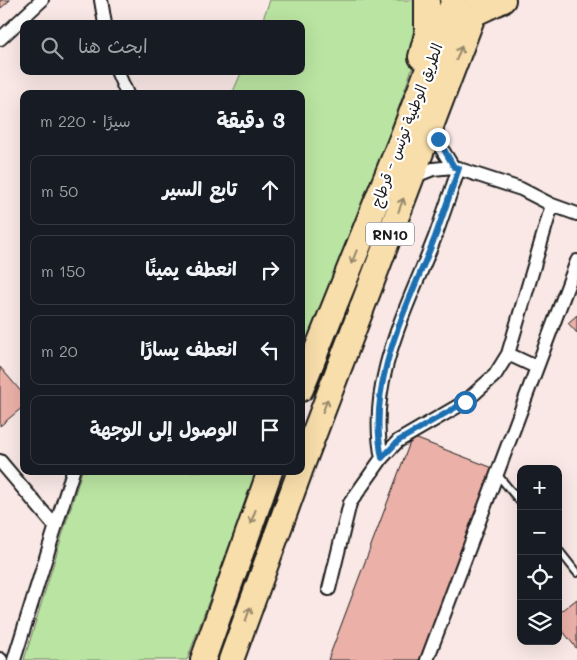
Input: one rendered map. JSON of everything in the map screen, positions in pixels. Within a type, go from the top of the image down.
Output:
[{"type":"highway","points":[[400,143],[427,34],[427,0]]},
{"type":"highway","name":"الطريق الوطنية تونس - قرطاج","points":[[305,380],[400,143],[454,0]]},
{"type":"highway","points":[[477,6],[503,0]]},
{"type":"highway","name":"الطريق الوطنية تونس - قرطاج","points":[[305,458],[477,6]]},
{"type":"highway","points":[[203,660],[269,475]]},
{"type":"highway","points":[[232,660],[299,475]]},
{"type":"street","points":[[21,20],[42,0]]},
{"type":"street","points":[[101,0],[104,20]]},
{"type":"street","points":[[0,40],[20,21]]},
{"type":"street","points":[[119,75],[125,90]]},
{"type":"street","points":[[434,118],[438,139],[456,168]]},
{"type":"street","points":[[382,458],[377,424],[391,350],[456,168]]},
{"type":"street","points":[[412,178],[433,169],[456,168],[521,189],[552,206],[577,214]]},
{"type":"street","points":[[330,589],[350,503],[382,458],[398,441],[465,402],[495,375],[508,354],[552,206]]},
{"type":"street","points":[[427,660],[577,261]]},
{"type":"street","points":[[508,354],[536,367]]},
{"type":"street","points":[[0,461],[55,526]]},
{"type":"street","points":[[14,660],[72,475]]},
{"type":"lane","points":[[497,474],[517,498]]},
{"type":"lane","points":[[562,554],[577,572]]},
{"type":"green space","points":[[270,0],[423,0],[423,36],[387,142],[305,349],[305,90],[234,90],[240,75],[305,75],[305,20],[262,20]]},
{"type":"green space","points":[[81,475],[256,475],[187,660],[24,660]]},
{"type":"building","points":[[0,0],[10,0],[1,8]]},
{"type":"building","points":[[577,315],[577,333],[568,323]]},
{"type":"building","points":[[0,367],[20,390],[20,409],[0,426]]},
{"type":"building","points":[[412,437],[493,468],[420,660],[328,660]]},
{"type":"building","points":[[577,599],[577,649],[562,630],[562,611]]},
{"type":"route","points":[[438,139],[440,146],[454,167],[459,168],[391,350],[377,424],[382,458],[398,441],[465,402]]}]
